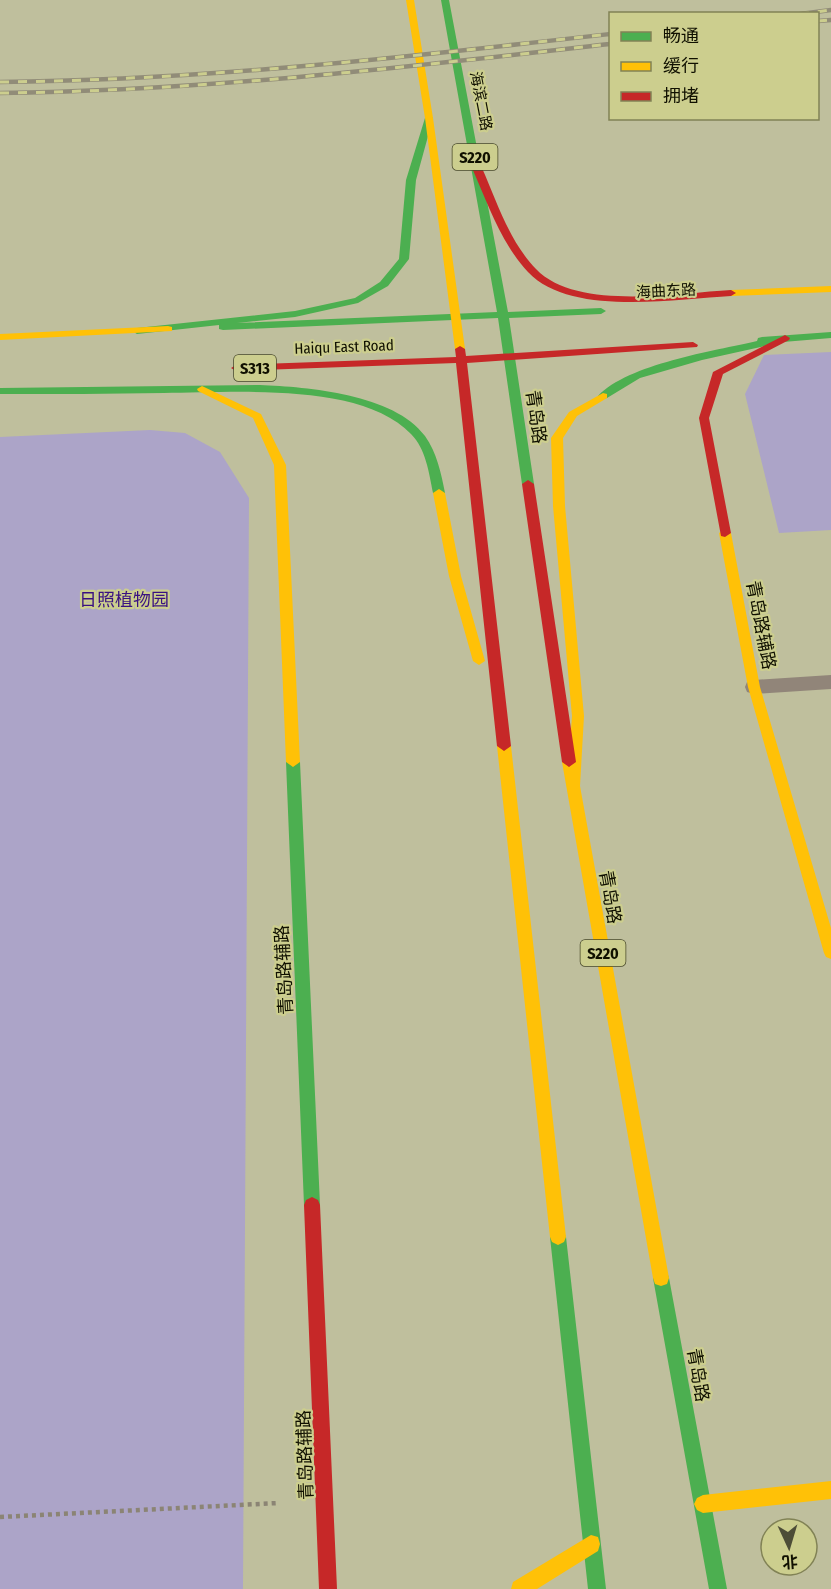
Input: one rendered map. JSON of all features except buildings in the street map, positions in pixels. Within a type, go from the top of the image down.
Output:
[{"type":"main road","name":"S220","points":[[410,0],[429,118],[454,317],[462,359],[597,1589]]},
{"type":"main road","name":"海滨二路","points":[[445,0],[502,315]]},
{"type":"main road","points":[[137,331],[295,314],[358,300],[384,284],[404,259],[411,180],[429,118]]},
{"type":"main road","points":[[477,168],[518,254],[557,289],[589,296],[620,297],[831,289]]},
{"type":"main road","name":"海曲东路","points":[[502,315],[831,300]]},
{"type":"main road","name":"Haiqu East Road","points":[[0,337],[502,315]]},
{"type":"main road","name":"青岛路","points":[[502,315],[573,792],[718,1589]]},
{"type":"main road","name":"S313","points":[[509,358],[831,335]]},
{"type":"main road","points":[[573,792],[578,716],[559,506],[557,438],[573,414],[636,376],[700,357],[785,338]]},
{"type":"main road","name":"青岛路辅路","points":[[785,338],[718,372],[704,418],[754,687],[831,953]]},
{"type":"main road","name":"Haiqu East Road","points":[[225,369],[509,358]]},
{"type":"main road","points":[[0,378],[36,377]]},
{"type":"main road","name":"青岛路辅路","points":[[202,389],[257,416],[280,465],[328,1589]]},
{"type":"main road","points":[[0,391],[275,389],[330,395],[366,404],[409,426],[432,456],[455,576],[505,752]]},
{"type":"main road","points":[[703,1504],[831,1490]]},
{"type":"main road","points":[[520,1589],[591,1544]]},
{"type":"lane","points":[[754,687],[831,682]]},
{"type":"path","points":[[0,1517],[325,1501]]},
{"type":"green space","points":[[831,352],[831,530],[779,533],[745,394],[764,355]]},
{"type":"green space","name":"日照植物园","points":[[150,430],[185,433],[220,452],[249,498],[243,1589],[0,1589],[0,437]]},
{"type":"railway","points":[[816,12],[831,10]]},
{"type":"railway","points":[[819,21],[831,20]]},
{"type":"railway","points":[[0,82],[230,72],[382,59],[609,34]]},
{"type":"railway","points":[[0,93],[230,83],[609,44]]},
{"type":"traffic: fast","points":[[445,0],[503,315],[528,484]]},
{"type":"traffic: fast","points":[[137,331],[295,314],[358,300],[384,284],[404,259],[411,180],[429,118]]},
{"type":"traffic: fast","points":[[503,315],[601,311]]},
{"type":"traffic: fast","points":[[223,327],[503,315]]},
{"type":"traffic: fast","points":[[762,340],[831,335]]},
{"type":"traffic: fast","points":[[603,396],[636,376],[700,357],[785,338]]},
{"type":"traffic: fast","points":[[0,391],[260,389],[324,393],[382,410],[408,425],[426,447],[439,493]]},
{"type":"traffic: fast","points":[[293,762],[312,1205]]},
{"type":"traffic: fast","points":[[558,1237],[597,1589]]},
{"type":"traffic: fast","points":[[661,1278],[718,1589]]},
{"type":"traffic: slow","points":[[410,0],[429,118],[460,349]]},
{"type":"traffic: slow","points":[[731,293],[831,289]]},
{"type":"traffic: slow","points":[[0,337],[168,329]]},
{"type":"traffic: slow","points":[[202,389],[257,416],[280,465],[293,762]]},
{"type":"traffic: slow","points":[[573,792],[578,716],[559,506],[557,438],[573,414],[603,396]]},
{"type":"traffic: slow","points":[[439,493],[455,576],[479,661]]},
{"type":"traffic: slow","points":[[725,533],[754,687],[831,953]]},
{"type":"traffic: slow","points":[[504,746],[558,1237]]},
{"type":"traffic: slow","points":[[569,762],[661,1278]]},
{"type":"traffic: slow","points":[[703,1504],[831,1490]]},
{"type":"traffic: slow","points":[[520,1589],[591,1544]]},
{"type":"traffic: jam","points":[[477,168],[504,230],[522,259],[545,282],[562,290],[608,297],[635,298],[731,293]]},
{"type":"traffic: jam","points":[[725,533],[704,418],[718,372],[785,338]]},
{"type":"traffic: jam","points":[[509,358],[693,345]]},
{"type":"traffic: jam","points":[[460,349],[504,746]]},
{"type":"traffic: jam","points":[[236,368],[509,358]]},
{"type":"traffic: jam","points":[[528,484],[569,762]]},
{"type":"traffic: jam","points":[[312,1205],[328,1589]]}]
